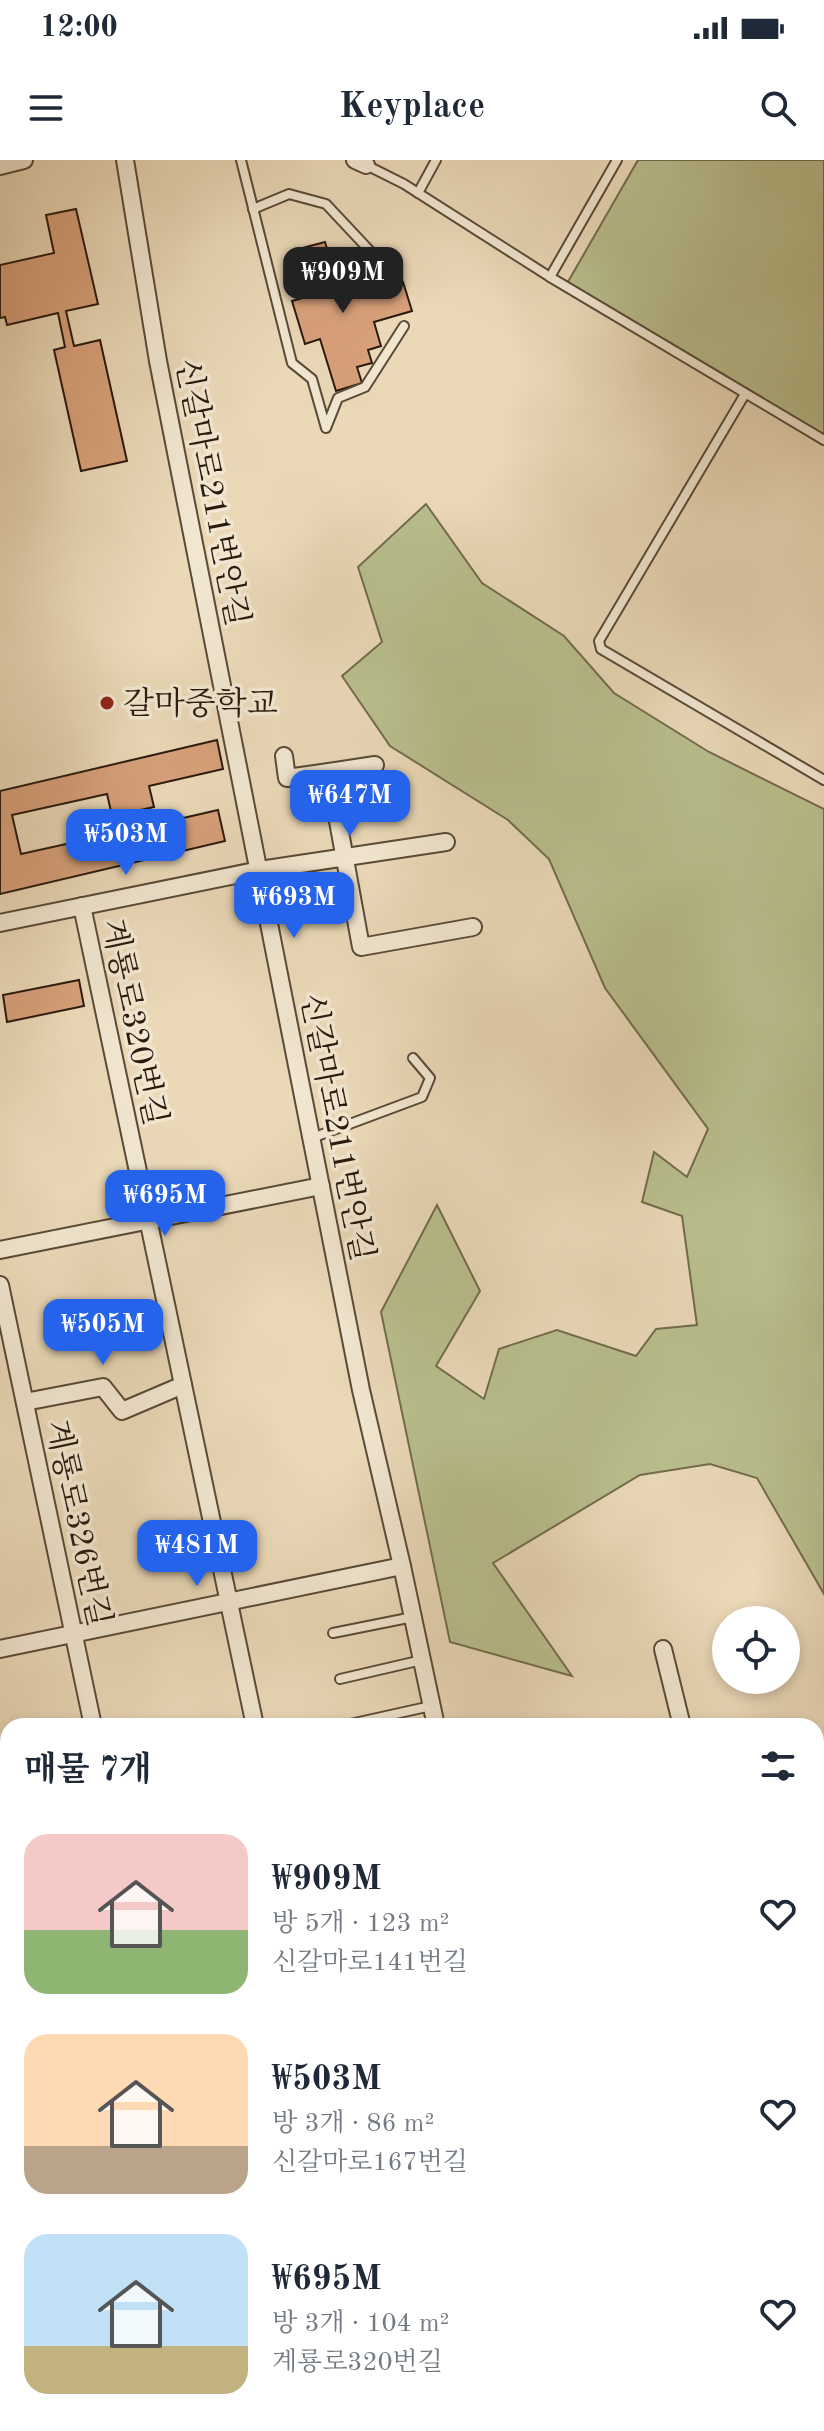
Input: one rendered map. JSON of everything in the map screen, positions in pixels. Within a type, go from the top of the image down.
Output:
[{"type":"street","points":[[0,166],[24,160]]},
{"type":"street","name":"신갈마로211번안길","points":[[125,160],[158,361],[361,1390],[434,1718]]},
{"type":"street","points":[[284,756],[287,778],[375,765]]},
{"type":"street","points":[[329,772],[361,947],[473,927]]},
{"type":"street","points":[[0,923],[260,870],[446,842]]},
{"type":"street","name":"계룡로320번길","points":[[82,906],[253,1718]]},
{"type":"street","points":[[0,1250],[321,1186]]},
{"type":"street","name":"계룡로326번길","points":[[0,1285],[91,1718]]},
{"type":"street","points":[[25,1402],[103,1387],[122,1411],[183,1385]]},
{"type":"street","points":[[0,1649],[402,1566]]},
{"type":"street","points":[[663,1649],[680,1718]]},
{"type":"lane","points":[[241,160],[292,363],[312,379],[326,428],[338,398],[365,387],[404,326]]},
{"type":"lane","points":[[418,193],[436,160]]},
{"type":"lane","points":[[550,277],[617,160]]},
{"type":"lane","points":[[360,163],[418,193],[550,277],[824,440]]},
{"type":"lane","points":[[253,209],[289,194],[326,204],[385,267]]},
{"type":"lane","points":[[745,394],[599,641],[601,649],[824,780]]},
{"type":"lane","points":[[312,1138],[422,1097],[430,1078],[413,1058]]},
{"type":"lane","points":[[333,1633],[413,1617]]},
{"type":"lane","points":[[340,1679],[422,1660]]},
{"type":"lane","points":[[377,1718],[431,1706]]},
{"type":"green space","points":[[638,160],[824,160],[824,435],[565,287]]},
{"type":"green space","points":[[426,504],[482,583],[564,636],[614,693],[709,752],[824,809],[824,1594],[757,1478],[710,1464],[640,1475],[493,1563],[572,1676],[450,1642],[381,1312],[437,1205],[480,1291],[436,1366],[484,1399],[499,1349],[557,1330],[636,1356],[656,1329],[697,1325],[682,1216],[642,1202],[654,1152],[687,1177],[708,1129],[605,988],[549,859],[508,820],[390,746],[342,676],[382,642],[358,567]]},
{"type":"building","points":[[76,209],[98,304],[66,311],[74,346],[100,340],[127,461],[81,471],[54,350],[65,347],[58,313],[7,325],[5,317],[0,318],[0,265],[54,253],[46,215]]},
{"type":"building","points":[[325,242],[335,274],[348,270],[356,296],[403,282],[412,311],[374,322],[381,346],[368,350],[372,363],[357,367],[362,383],[336,391],[320,339],[305,344],[292,301],[309,296],[295,250]]},
{"type":"building","points":[[217,740],[223,769],[149,786],[154,807],[127,813],[131,830],[218,810],[225,841],[0,894],[0,791]],"holes":[[[107,794],[116,833],[21,854],[12,815]]]},
{"type":"building","points":[[79,980],[84,1006],[7,1022],[3,995]]},
{"type":"place","name":"갈마중학교","points":[[107,703]]}]
